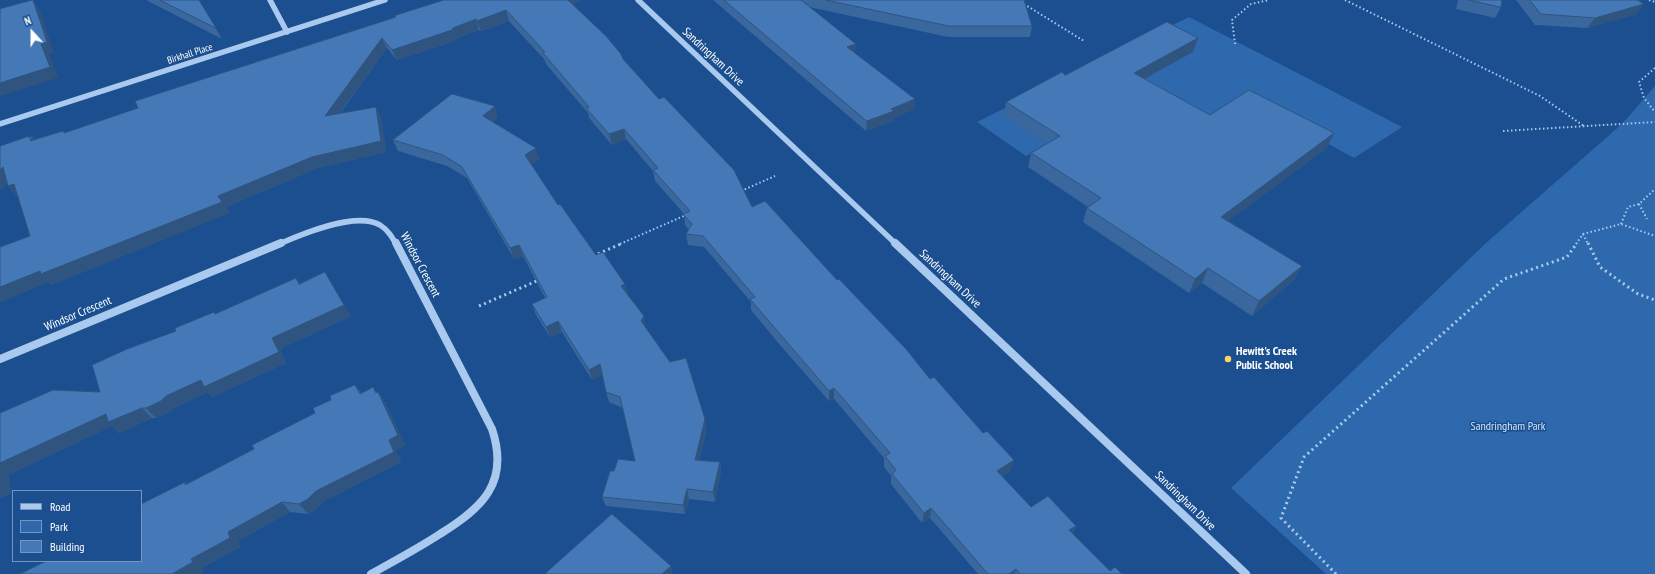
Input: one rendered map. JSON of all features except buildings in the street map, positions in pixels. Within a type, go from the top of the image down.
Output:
[{"type":"street","points":[[270,0],[287,32]]},
{"type":"street","name":"Birkhall Place","points":[[0,124],[385,0]]},
{"type":"street","name":"Sandringham Drive","points":[[638,0],[1246,574]]},
{"type":"street","name":"Windsor Crescent","points":[[0,359],[298,236],[327,226],[356,221],[379,224],[392,236],[488,422],[497,442],[499,458],[495,480],[480,504],[453,526],[371,574]]},
{"type":"path","points":[[1235,44],[1232,20],[1251,4],[1268,0]]},
{"type":"path","points":[[1345,0],[1540,96],[1584,126]]},
{"type":"path","points":[[1649,0],[1655,2]]},
{"type":"path","points":[[1023,4],[1084,42]]},
{"type":"path","points":[[1655,68],[1639,82],[1644,98],[1655,112]]},
{"type":"path","points":[[1503,131],[1655,122]]},
{"type":"path","points":[[739,192],[775,176]]},
{"type":"path","points":[[1621,224],[1628,208],[1639,204],[1655,189]]},
{"type":"path","points":[[1639,204],[1647,219]]},
{"type":"path","points":[[588,258],[689,214]]},
{"type":"path","points":[[1336,574],[1281,518],[1304,457],[1504,279],[1567,257],[1583,234],[1621,224],[1655,236]]},
{"type":"path","points":[[1583,234],[1600,267],[1638,294],[1655,300]]},
{"type":"path","points":[[479,306],[544,278]]},
{"type":"green space","points":[[1189,17],[1402,127],[1354,158],[1247,99],[1206,122],[1100,117],[1026,156],[977,122]]},
{"type":"green space","name":"Sandringham Park","points":[[1655,86],[1655,574],[1326,574],[1231,488],[1486,243],[1622,124]]},
{"type":"place","name":"Hewitt's Creek Public School","points":[[1228,359]]}]
